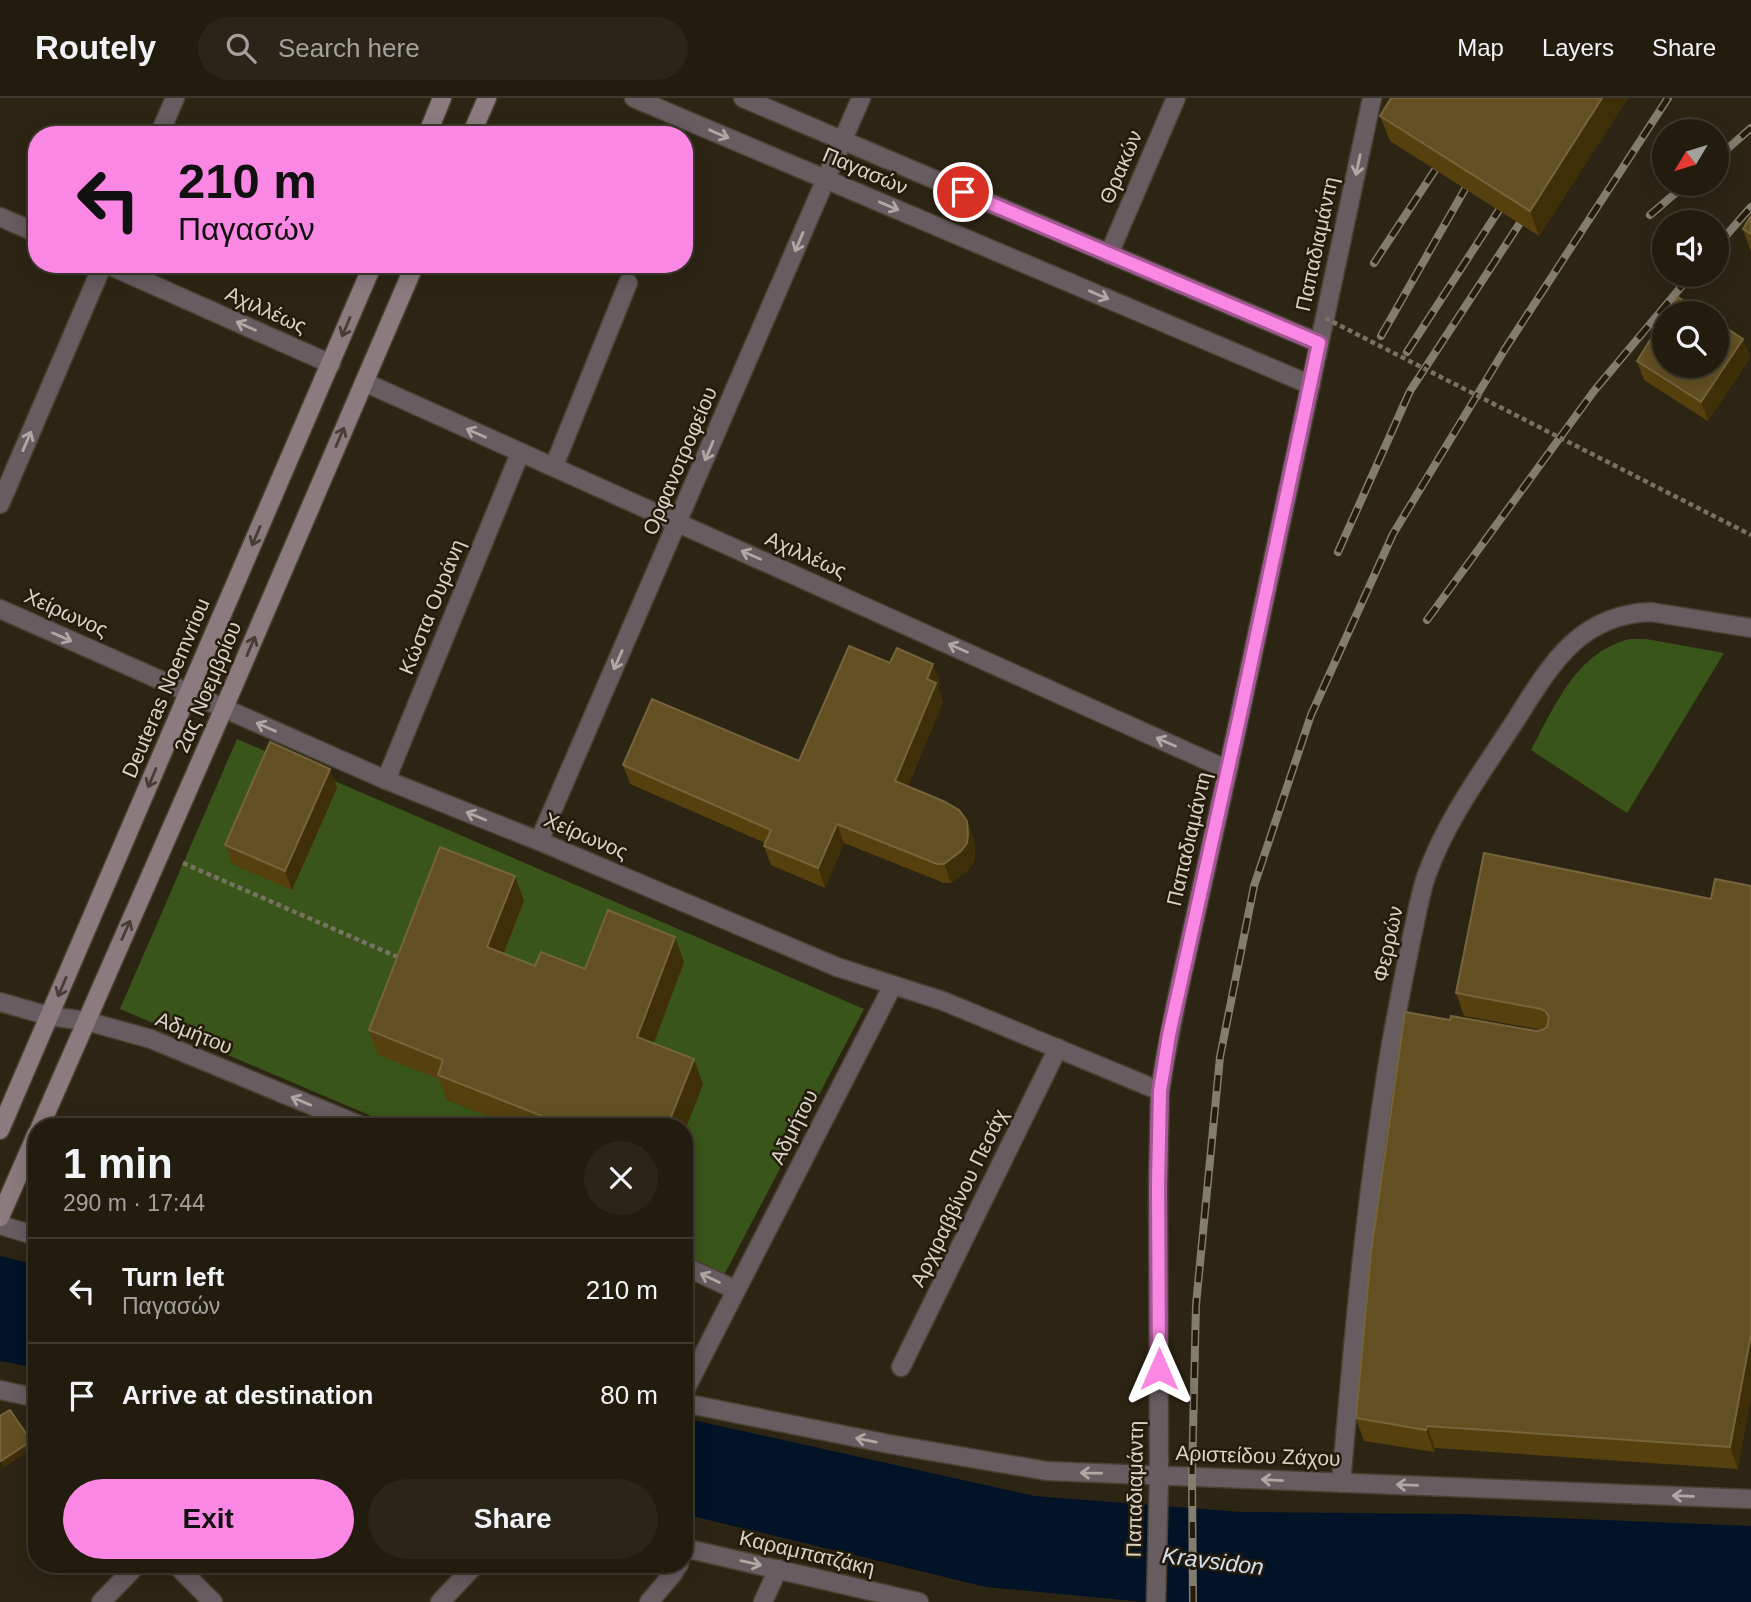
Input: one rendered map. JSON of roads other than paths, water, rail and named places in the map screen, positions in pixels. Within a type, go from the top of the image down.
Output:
[{"type":"main road","points":[[431,126],[442,98]]},
{"type":"main road","points":[[475,126],[486,98]]},
{"type":"main road","name":"Deuteras Noemvriou","points":[[0,1130],[369,273]]},
{"type":"main road","name":"2ας Νοεμβρίου","points":[[44,1118],[411,273]]},
{"type":"main road","points":[[0,1217],[28,1153]]},
{"type":"street","points":[[163,126],[175,98]]},
{"type":"street","name":"Παγασών","points":[[634,98],[1311,385]]},
{"type":"street","name":"Παγασών","points":[[743,98],[1319,343]]},
{"type":"street","name":"Ορφανοτροφείου","points":[[539,841],[861,98]]},
{"type":"street","name":"Θρακών","points":[[1109,254],[1176,98]]},
{"type":"street","name":"Παπαδιαμάντη","points":[[1156,1602],[1160,1091],[1169,1035],[1372,98]]},
{"type":"street","points":[[0,217],[28,229]]},
{"type":"street","points":[[0,504],[100,273]]},
{"type":"street","name":"Αχιλλέως","points":[[124,273],[331,364]]},
{"type":"street","points":[[554,466],[628,283]]},
{"type":"street","name":"Αχιλλέως","points":[[364,382],[1228,770]]},
{"type":"street","name":"Κώστα Ουράνη","points":[[386,780],[520,453]]},
{"type":"street","name":"Χείρωνος","points":[[0,609],[386,780],[539,841],[837,967],[943,1001],[1160,1091]]},
{"type":"street","name":"Φερρών","points":[[1341,1483],[1363,1249],[1388,1064],[1419,905],[1426,877],[1440,842],[1530,697],[1565,649],[1587,631],[1599,624],[1639,612],[1751,628]]},
{"type":"street","name":"Αδμήτου","points":[[693,1374],[892,985]]},
{"type":"street","name":"Αδμήτου","points":[[0,1002],[151,1039],[341,1118]]},
{"type":"street","name":"Αρχιραββίνου Πεσάχ","points":[[901,1367],[1058,1048]]},
{"type":"street","points":[[0,1225],[28,1233]]},
{"type":"street","points":[[693,1270],[736,1290]]},
{"type":"street","points":[[0,1390],[28,1396]]},
{"type":"street","name":"Αριστείδου Ζάχου","points":[[693,1405],[1026,1469],[1069,1473],[1751,1499]]},
{"type":"street","name":"Καραμπατζάκη","points":[[693,1553],[778,1569],[919,1602]]},
{"type":"street","points":[[763,1602],[778,1569]]},
{"type":"street","points":[[101,1602],[129,1573]]},
{"type":"street","points":[[184,1573],[213,1602]]},
{"type":"street","points":[[440,1602],[467,1573]]},
{"type":"street","points":[[649,1602],[673,1573]]},
{"type":"water","points":[[0,1256],[28,1263],[28,1366],[0,1361]]},
{"type":"water","name":"Kravsidon","points":[[693,1420],[1035,1496],[1241,1512],[1459,1514],[1751,1526],[1751,1602],[1144,1602],[986,1587],[693,1516]]},
{"type":"railway","points":[[1193,1602],[1192,1476],[1196,1305],[1220,1057],[1254,886],[1311,715],[1393,534],[1505,349],[1668,98]]},
{"type":"railway","points":[[1729,147],[1751,128]]},
{"type":"railway","points":[[1374,263],[1435,170]]},
{"type":"railway","points":[[1381,336],[1465,189]]},
{"type":"railway","points":[[1650,215],[1672,196]]},
{"type":"railway","points":[[1729,232],[1751,207]]},
{"type":"railway","points":[[1407,352],[1499,210]]},
{"type":"railway","points":[[1338,552],[1410,391],[1520,223]]},
{"type":"railway","points":[[1427,620],[1594,391],[1681,287]]}]
